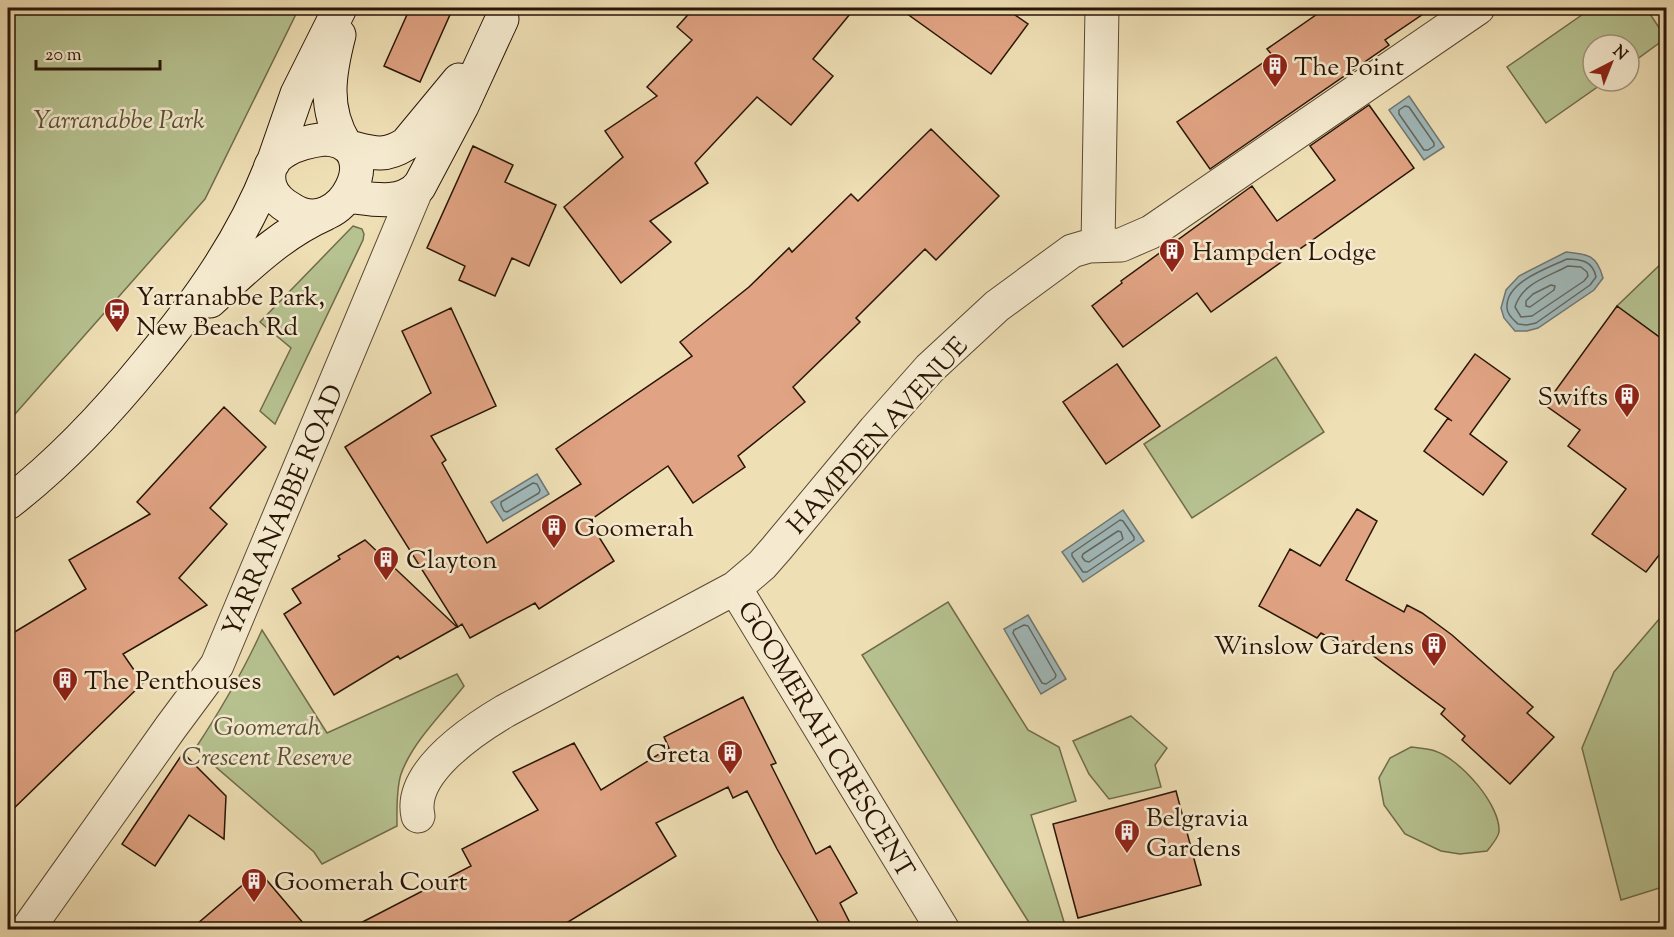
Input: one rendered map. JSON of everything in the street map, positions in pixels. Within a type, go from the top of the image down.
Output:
[{"type":"street","points":[[8,504],[69,451],[100,419],[165,342],[213,278],[255,206],[272,166],[297,94],[340,8]]},
{"type":"street","points":[[165,342],[273,245],[336,205],[352,188],[357,171],[354,154],[334,124],[329,89],[335,51],[347,8]]},
{"type":"street","points":[[1098,245],[1102,8]]},
{"type":"street","name":"HAMPDEN AVENUE","points":[[735,588],[762,565],[930,368],[997,306],[1054,263],[1082,247],[1121,245],[1151,232],[1478,8]]},
{"type":"street","name":"YARRANABBE ROAD","points":[[381,154],[390,153],[406,144],[449,94],[506,13]]},
{"type":"street","name":"YARRANABBE ROAD","points":[[27,930],[217,665],[417,188],[424,180],[462,106],[506,13]]},
{"type":"street","points":[[335,139],[347,146],[381,154],[400,164],[417,188],[412,194],[400,199],[336,205],[307,216],[297,214],[276,197],[271,189],[269,177],[272,166],[277,157],[287,149],[304,143],[335,139]]},
{"type":"street","name":"GOOMERAH CRESCENT","points":[[418,816],[417,797],[426,778],[447,754],[469,735],[505,711],[735,588],[943,930]]},
{"type":"green space","name":"Yarranabbe Park","points":[[8,8],[299,8],[205,199],[8,422]]},
{"type":"green space","points":[[1592,8],[1646,8],[1666,38],[1641,56],[1641,33],[1581,33],[1581,93],[1589,93],[1546,123],[1507,67]]},
{"type":"green space","points":[[353,226],[362,229],[363,240],[275,424],[260,411],[291,348],[260,322]]},
{"type":"green space","points":[[1666,259],[1666,342],[1617,306]]},
{"type":"green space","points":[[1276,357],[1324,432],[1192,518],[1144,444]]},
{"type":"green space","points":[[948,602],[1028,730],[1059,747],[1076,801],[1031,815],[1065,925],[1058,929],[1033,929],[862,655]]},
{"type":"green space","points":[[1666,611],[1666,886],[1621,900],[1582,748],[1614,672]]},
{"type":"green space","name":"Goomerah Crescent Reserve","points":[[262,630],[327,733],[457,674],[464,686],[429,728],[406,762],[398,787],[397,826],[322,864],[314,852],[195,749],[231,691]]},
{"type":"green space","points":[[1131,716],[1167,748],[1155,765],[1161,787],[1109,799],[1089,774],[1073,741]]},
{"type":"green space","points":[[1411,747],[1429,749],[1445,756],[1456,763],[1477,784],[1498,821],[1499,832],[1487,851],[1460,854],[1441,851],[1405,834],[1384,805],[1379,778],[1390,758]]},
{"type":"water","points":[[1409,96],[1444,147],[1424,160],[1389,110]]},
{"type":"water","points":[[1566,252],[1590,257],[1598,265],[1603,278],[1594,290],[1538,328],[1515,331],[1504,318],[1501,308],[1506,290],[1519,276]]},
{"type":"water","points":[[537,474],[549,494],[503,521],[491,502]]},
{"type":"water","points":[[1123,510],[1144,541],[1083,582],[1062,552]]},
{"type":"water","points":[[1028,615],[1066,679],[1041,694],[1004,629]]},
{"type":"building","points":[[410,8],[453,8],[420,82],[384,66]]},
{"type":"building","points":[[694,8],[855,8],[813,59],[833,76],[791,125],[757,97],[695,163],[708,183],[650,221],[671,242],[621,283],[564,207],[623,157],[605,131],[657,96],[647,87],[692,40],[677,27]]},
{"type":"building","points":[[899,8],[1005,8],[1028,24],[991,74]]},
{"type":"building","name":"The Point","points":[[1326,8],[1432,8],[1385,40],[1389,45],[1210,169],[1177,122],[1273,56],[1267,49]]},
{"type":"building","points":[[1369,105],[1414,168],[1211,312],[1197,293],[1123,347],[1092,306],[1122,283],[1121,281],[1252,186],[1277,221],[1335,180],[1310,146]]},
{"type":"building","points":[[931,129],[999,196],[936,260],[925,249],[856,318],[860,322],[793,387],[805,402],[738,456],[745,467],[693,503],[668,466],[589,521],[614,561],[539,609],[535,603],[470,638],[462,624],[458,627],[345,447],[431,393],[402,331],[451,308],[496,406],[431,436],[446,460],[442,463],[487,543],[581,484],[556,449],[692,356],[680,342],[749,287],[789,248],[792,252],[851,194],[858,201]]},
{"type":"building","points":[[473,146],[513,165],[505,182],[556,205],[529,266],[512,258],[495,296],[459,280],[465,266],[427,248]]},
{"type":"building","name":"Swifts","points":[[1617,306],[1666,342],[1666,546],[1646,572],[1592,534],[1626,489],[1568,446],[1580,430],[1545,405]]},
{"type":"building","points":[[1475,354],[1510,379],[1470,434],[1507,462],[1483,495],[1424,451],[1448,418],[1435,409]]},
{"type":"building","points":[[1117,364],[1160,426],[1106,464],[1063,402]]},
{"type":"building","points":[[224,407],[266,447],[210,508],[227,524],[179,578],[207,605],[123,654],[143,683],[8,814],[8,636],[86,589],[69,560],[150,514],[137,502]]},
{"type":"building","name":"Winslow Gardens","points":[[1357,509],[1377,521],[1346,580],[1404,612],[1407,605],[1452,635],[1533,707],[1527,713],[1554,737],[1510,784],[1462,740],[1465,736],[1441,714],[1445,709],[1353,641],[1349,649],[1321,633],[1317,638],[1259,606],[1290,549],[1320,566]]},
{"type":"building","points":[[365,540],[457,627],[400,659],[398,656],[334,695],[284,614],[301,603],[292,589],[340,559],[338,556]]},
{"type":"building","points":[[743,697],[776,763],[771,765],[816,854],[830,846],[857,893],[840,903],[851,925],[842,930],[823,930],[747,791],[733,798],[728,787],[656,823],[676,856],[555,930],[347,930],[471,866],[462,849],[538,810],[513,772],[574,743],[601,790],[669,748],[664,737]]},
{"type":"building","points":[[183,753],[226,796],[224,839],[189,815],[155,866],[122,844]]},
{"type":"building","name":"Belgravia Gardens","points":[[1176,791],[1201,885],[1078,918],[1053,824]]},
{"type":"building","name":"Goomerah Court","points":[[259,871],[309,930],[190,930]]},
{"type":"place","name":"The Point","points":[[1275,89]]},
{"type":"place","name":"Hampden Lodge","points":[[1172,274]]},
{"type":"place","name":"Yarranabbe Park, New Beach Rd","points":[[117,334]]},
{"type":"place","name":"Swifts","points":[[1627,419]]},
{"type":"place","name":"Goomerah","points":[[554,550]]},
{"type":"place","name":"Clayton","points":[[386,582]]},
{"type":"place","name":"Winslow Gardens","points":[[1434,668]]},
{"type":"place","name":"The Penthouses","points":[[65,703]]},
{"type":"place","name":"Greta","points":[[730,776]]},
{"type":"place","name":"Belgravia Gardens","points":[[1127,855]]},
{"type":"place","name":"Goomerah Court","points":[[254,904]]}]
